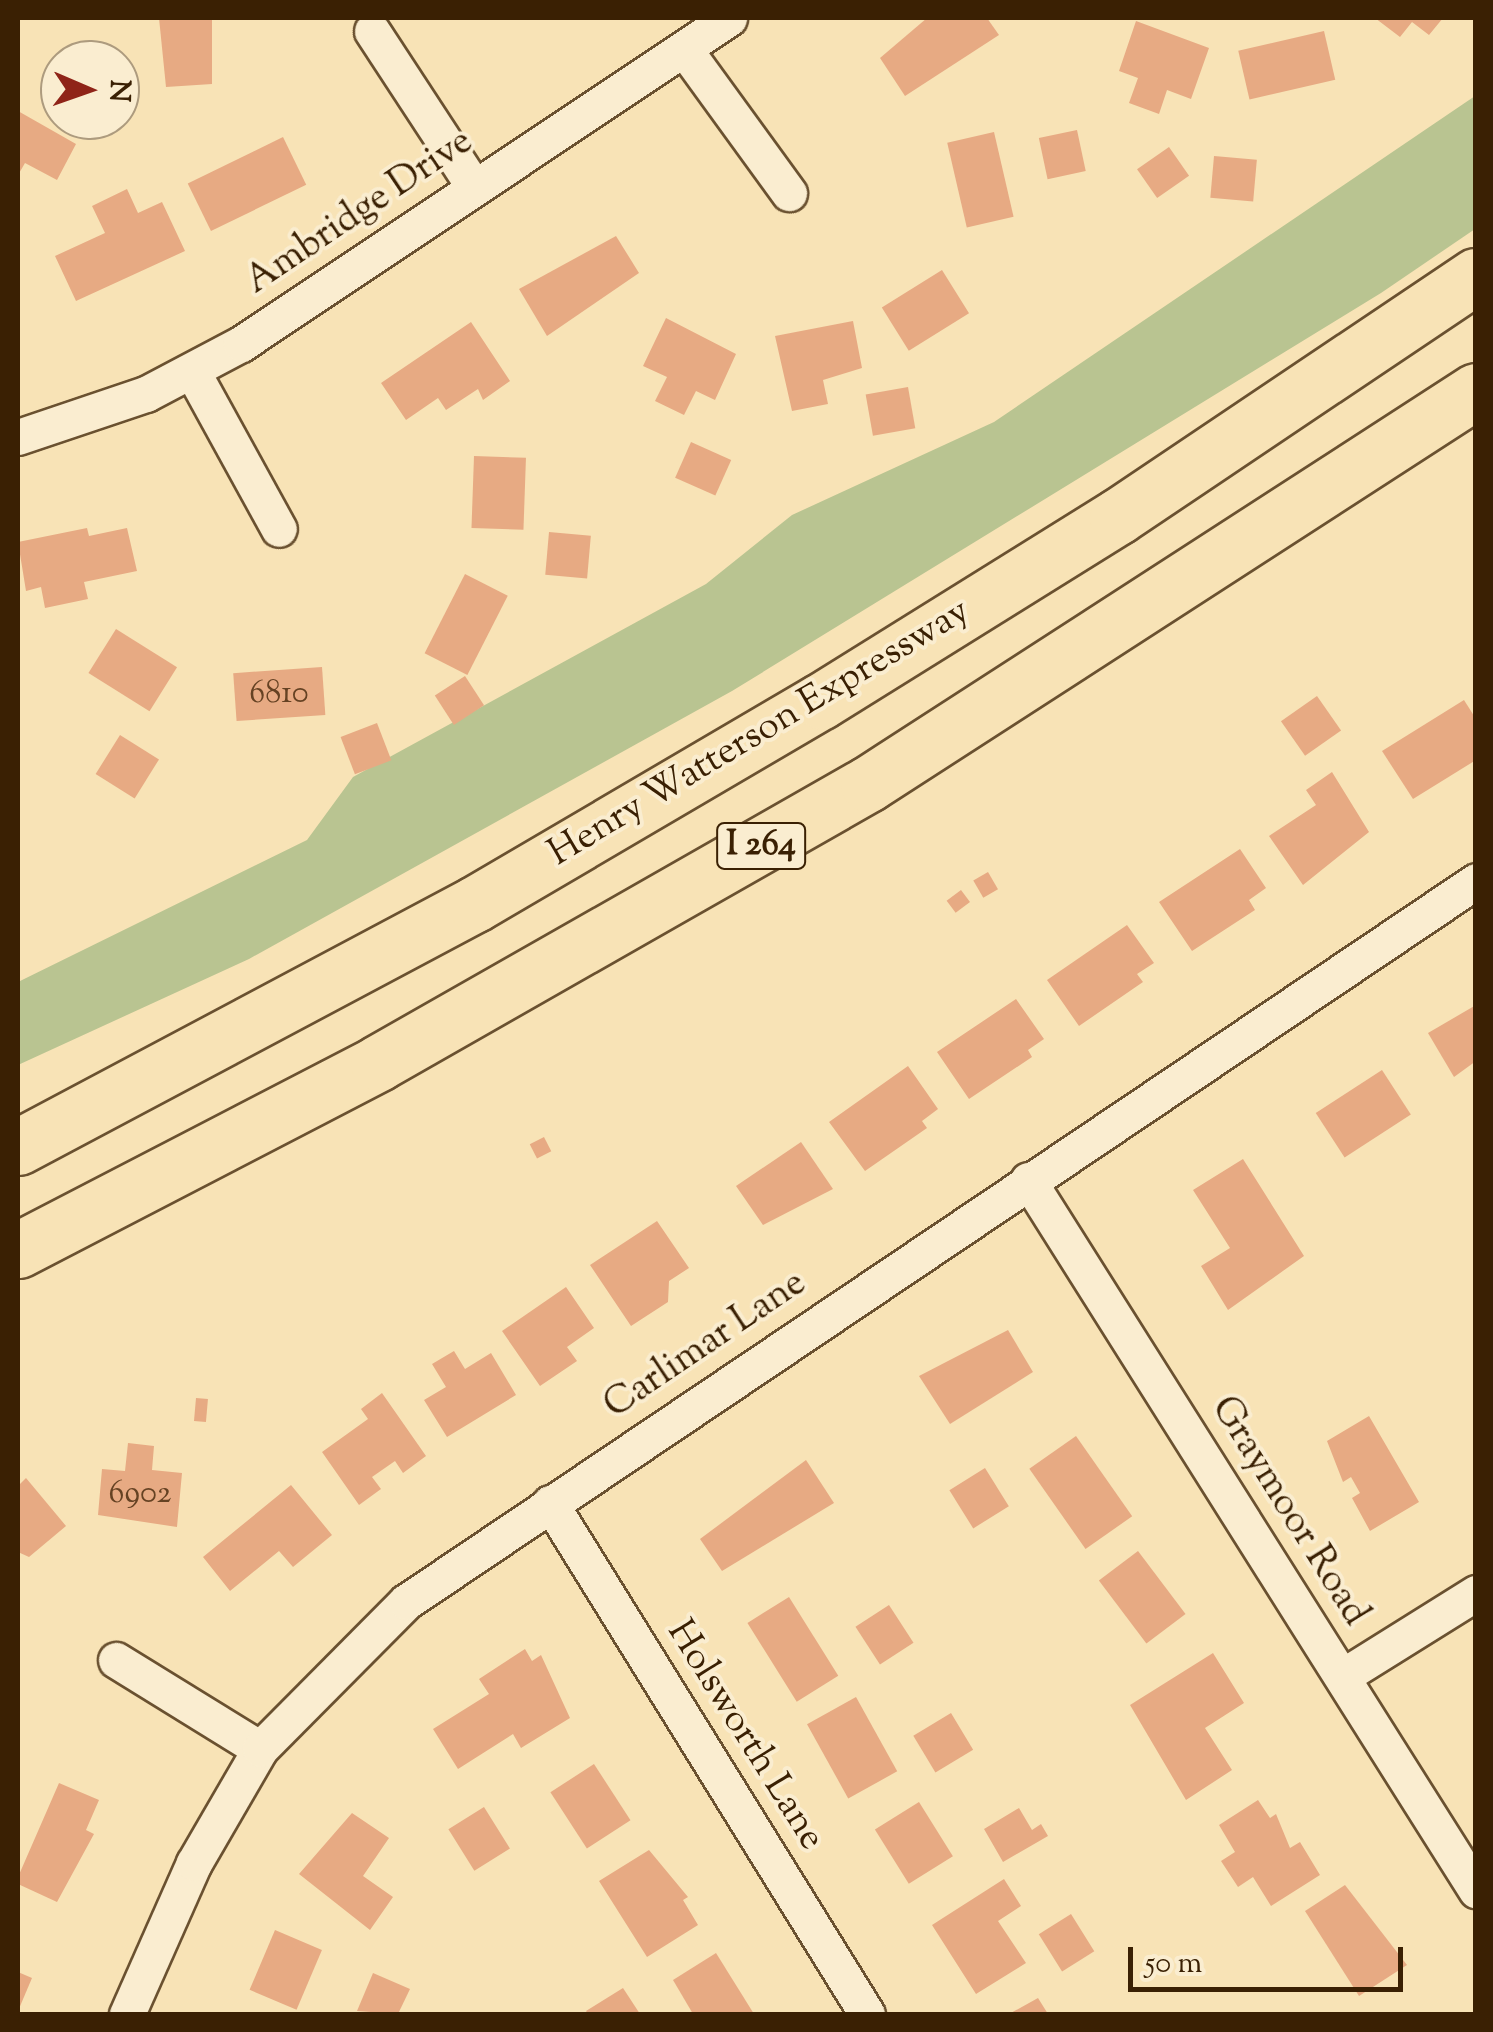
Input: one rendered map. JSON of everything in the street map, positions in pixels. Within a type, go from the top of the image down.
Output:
[{"type":"highway","name":"Henry Watterson Expressway","points":[[18,1146],[475,904],[821,702],[1117,517],[1476,276]]},
{"type":"highway","name":"I 264","points":[[31,1246],[539,975],[868,784],[1476,391]]},
{"type":"highway","points":[[18,1122],[180,1062]]},
{"type":"street","name":"Ambridge Drive","points":[[18,437],[192,371],[686,50],[729,18]]},
{"type":"street","points":[[372,32],[474,186]]},
{"type":"street","points":[[686,50],[789,193]]},
{"type":"street","points":[[192,371],[280,529]]},
{"type":"street","name":"Carlimar Lane","points":[[127,2014],[194,1862],[260,1748],[406,1602],[1476,881]]},
{"type":"street","name":"Graymoor Road","points":[[1028,1180],[1476,1890]]},
{"type":"street","name":"Holsworth Lane","points":[[550,1503],[867,2014]]},
{"type":"street","points":[[1343,1676],[1476,1593]]},
{"type":"street","points":[[116,1660],[260,1748]]},
{"type":"green space","points":[[1475,96],[1475,229],[1381,293],[732,691],[249,959],[18,1065],[18,982],[307,840],[353,777],[706,584],[792,515],[994,422]]},
{"type":"building","points":[[159,18],[212,18],[212,84],[166,87]]},
{"type":"building","points":[[927,18],[987,18],[999,35],[905,96],[880,58]]},
{"type":"building","points":[[1375,18],[1443,18],[1429,35],[1412,22],[1400,37]]},
{"type":"building","points":[[1136,21],[1209,48],[1191,99],[1167,90],[1159,114],[1129,103],[1138,78],[1119,71]]},
{"type":"building","points":[[1324,31],[1335,80],[1250,100],[1238,51]]},
{"type":"building","points":[[18,111],[40,124],[40,140],[69,140],[76,144],[57,180],[25,163],[18,175]]},
{"type":"building","points":[[1077,130],[1086,171],[1048,179],[1039,138]]},
{"type":"building","points":[[994,132],[1014,217],[967,228],[947,143]]},
{"type":"building","points":[[283,137],[306,185],[211,231],[188,183]]},
{"type":"building","points":[[1169,147],[1189,176],[1157,198],[1137,169]]},
{"type":"building","points":[[1214,156],[1257,160],[1253,202],[1210,198]]},
{"type":"building","points":[[127,189],[138,213],[162,202],[185,251],[76,301],[55,256],[105,233],[92,206]]},
{"type":"building","points":[[616,236],[639,273],[547,336],[519,289]]},
{"type":"building","points":[[942,270],[969,313],[909,351],[882,308]]},
{"type":"building","points":[[666,318],[736,354],[715,400],[696,391],[684,415],[655,401],[667,377],[643,366]]},
{"type":"building","points":[[853,321],[862,368],[823,380],[828,404],[792,411],[775,336]]},
{"type":"building","points":[[471,322],[510,381],[483,400],[478,389],[446,410],[438,398],[406,420],[381,383]]},
{"type":"building","points":[[908,387],[915,428],[873,436],[866,394]]},
{"type":"building","points":[[691,442],[731,460],[715,496],[675,478]]},
{"type":"building","points":[[474,456],[526,458],[523,530],[471,528]]},
{"type":"building","points":[[87,528],[89,536],[127,528],[137,571],[84,582],[88,599],[45,608],[41,587],[26,591],[18,542]]},
{"type":"building","points":[[549,532],[591,536],[587,578],[545,575]]},
{"type":"building","points":[[465,574],[508,596],[467,675],[425,653]]},
{"type":"building","points":[[116,629],[177,667],[150,711],[88,673]]},
{"type":"building","points":[[322,667],[325,715],[237,721],[233,673]]},
{"type":"building","points":[[465,676],[484,705],[454,725],[435,696]]},
{"type":"building","points":[[1317,696],[1341,730],[1305,756],[1281,721]]},
{"type":"building","points":[[1464,700],[1476,719],[1476,760],[1413,799],[1382,751]]},
{"type":"building","points":[[377,723],[391,760],[355,774],[341,737]]},
{"type":"building","points":[[120,735],[159,759],[135,798],[96,774]]},
{"type":"building","points":[[1332,772],[1369,832],[1303,885],[1269,836],[1316,805],[1306,790]]},
{"type":"building","points":[[1240,849],[1266,888],[1249,900],[1255,910],[1192,951],[1159,902]]},
{"type":"building","points":[[988,872],[998,889],[983,898],[973,880]]},
{"type":"building","points":[[961,890],[970,902],[956,913],[947,901]]},
{"type":"building","points":[[1127,925],[1154,963],[1137,974],[1143,982],[1079,1026],[1047,980]]},
{"type":"building","points":[[1016,999],[1044,1039],[1028,1050],[1032,1057],[969,1099],[937,1052]]},
{"type":"building","points":[[1476,1005],[1476,1061],[1454,1077],[1428,1033]]},
{"type":"building","points":[[908,1066],[938,1109],[922,1121],[927,1128],[865,1171],[829,1122]]},
{"type":"building","points":[[1382,1070],[1411,1114],[1345,1157],[1316,1113]]},
{"type":"building","points":[[544,1137],[551,1151],[537,1159],[530,1144]]},
{"type":"building","points":[[801,1142],[833,1189],[763,1225],[736,1186]]},
{"type":"building","points":[[1243,1159],[1304,1256],[1228,1310],[1201,1266],[1230,1248],[1193,1190]]},
{"type":"building","points":[[657,1221],[689,1268],[669,1281],[668,1302],[631,1326],[590,1265]]},
{"type":"building","points":[[566,1287],[594,1328],[567,1347],[577,1361],[540,1386],[502,1331]]},
{"type":"building","points":[[1008,1330],[1033,1372],[950,1424],[919,1376]]},
{"type":"building","points":[[454,1351],[465,1369],[491,1353],[516,1395],[447,1437],[424,1400],[446,1387],[432,1364]]},
{"type":"building","points":[[382,1393],[426,1456],[403,1473],[395,1461],[372,1477],[381,1489],[359,1505],[322,1452],[368,1419],[361,1409]]},
{"type":"building","points":[[196,1398],[208,1399],[206,1422],[194,1421]]},
{"type":"building","points":[[1369,1416],[1419,1502],[1370,1531],[1352,1498],[1360,1493],[1351,1477],[1343,1482],[1327,1441]]},
{"type":"building","points":[[1076,1436],[1132,1516],[1086,1549],[1029,1469]]},
{"type":"building","points":[[128,1443],[154,1446],[152,1470],[182,1473],[177,1527],[98,1515],[102,1469],[125,1471]]},
{"type":"building","points":[[806,1460],[834,1503],[722,1571],[700,1539]]},
{"type":"building","points":[[985,1468],[1009,1506],[973,1528],[949,1490]]},
{"type":"building","points":[[26,1478],[66,1526],[29,1557],[18,1552],[18,1486]]},
{"type":"building","points":[[291,1485],[332,1535],[293,1567],[279,1551],[230,1591],[203,1557]]},
{"type":"building","points":[[1138,1551],[1186,1614],[1146,1644],[1099,1580]]},
{"type":"building","points":[[789,1597],[838,1676],[797,1702],[747,1623]]},
{"type":"building","points":[[889,1605],[914,1643],[880,1665],[855,1627]]},
{"type":"building","points":[[525,1649],[532,1661],[541,1655],[570,1718],[521,1748],[513,1734],[458,1769],[433,1729],[489,1694],[479,1679]]},
{"type":"building","points":[[1213,1653],[1244,1703],[1205,1728],[1232,1770],[1186,1800],[1130,1705]]},
{"type":"building","points":[[856,1697],[897,1771],[848,1798],[807,1724]]},
{"type":"building","points":[[951,1713],[973,1750],[935,1773],[913,1736]]},
{"type":"building","points":[[594,1764],[630,1820],[587,1849],[550,1792]]},
{"type":"building","points":[[59,1783],[99,1800],[86,1830],[94,1834],[57,1902],[18,1884],[18,1877]]},
{"type":"building","points":[[1258,1800],[1270,1818],[1276,1814],[1290,1848],[1300,1842],[1320,1875],[1271,1906],[1253,1877],[1238,1887],[1221,1861],[1235,1852],[1219,1825]]},
{"type":"building","points":[[919,1802],[953,1856],[909,1884],[875,1830]]},
{"type":"building","points":[[484,1807],[510,1849],[474,1871],[448,1829]]},
{"type":"building","points":[[1019,1808],[1032,1830],[1041,1824],[1048,1836],[1003,1862],[984,1829]]},
{"type":"building","points":[[352,1813],[389,1838],[363,1876],[393,1897],[370,1930],[299,1874]]},
{"type":"building","points":[[649,1850],[688,1897],[683,1900],[698,1925],[647,1957],[599,1881]]},
{"type":"building","points":[[1004,1879],[1021,1906],[998,1921],[1026,1963],[976,1994],[932,1925]]},
{"type":"building","points":[[1345,1885],[1407,1965],[1359,1996],[1305,1911]]},
{"type":"building","points":[[1071,1914],[1094,1951],[1062,1971],[1039,1934]]},
{"type":"building","points":[[275,1930],[322,1950],[297,2010],[250,1990]]},
{"type":"building","points":[[716,1953],[754,2014],[693,2014],[673,1980]]},
{"type":"building","points":[[18,1972],[32,1978],[18,2011]]},
{"type":"building","points":[[373,1973],[410,1989],[398,2014],[357,2011]]},
{"type":"building","points":[[623,1988],[640,2014],[588,2014],[586,2011]]},
{"type":"building","points":[[1038,1998],[1048,2014],[1009,2014]]}]
